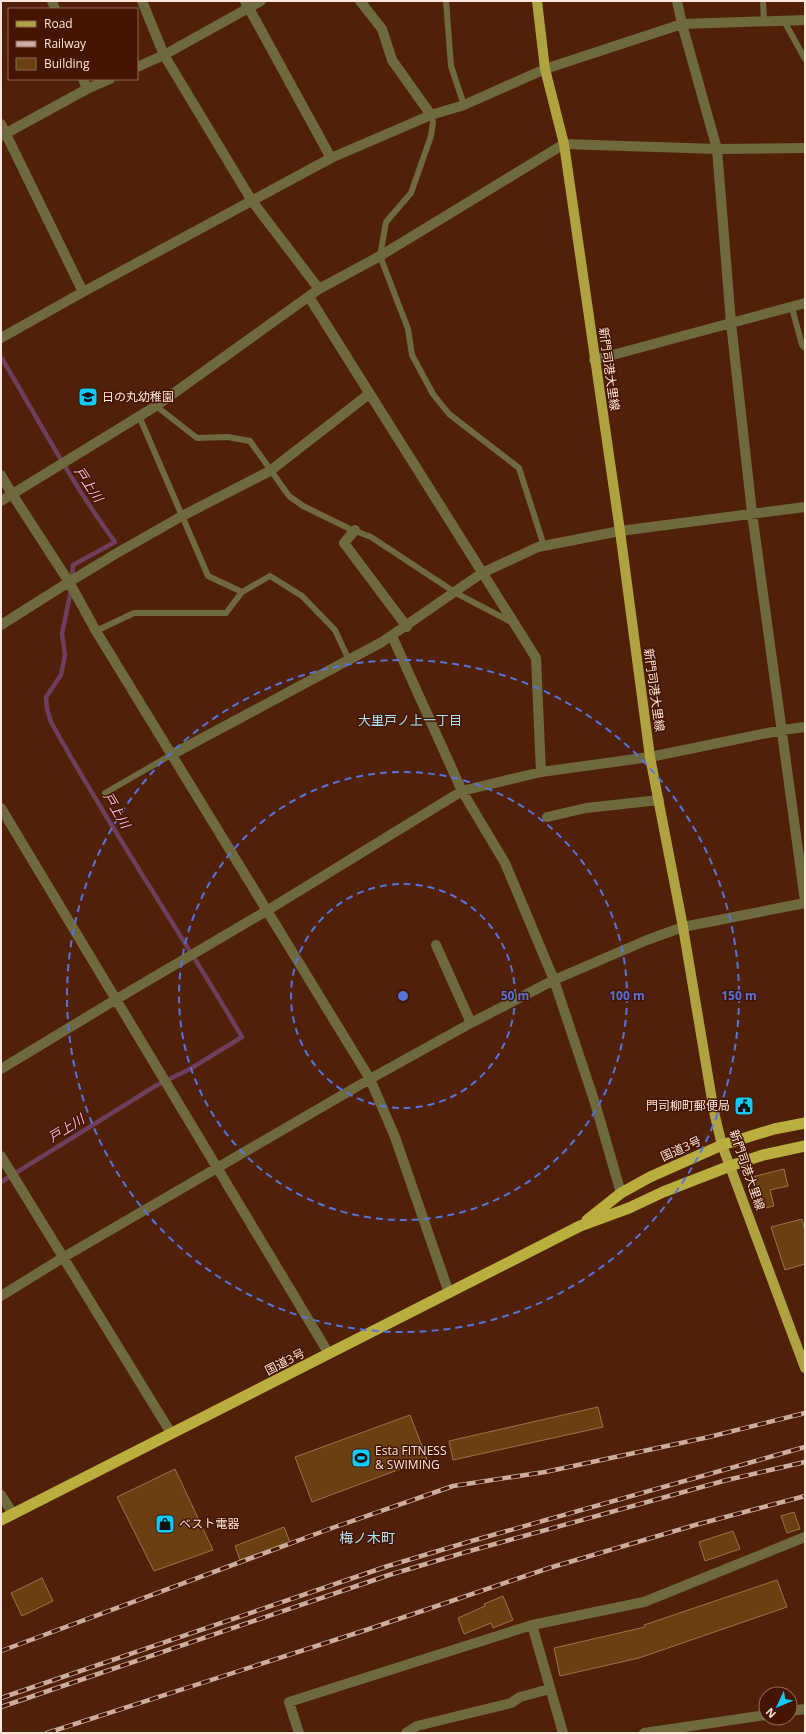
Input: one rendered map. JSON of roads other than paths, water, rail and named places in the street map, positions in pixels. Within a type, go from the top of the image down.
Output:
[{"type":"highway","name":"国道3号","points":[[580,1226],[621,1193],[650,1177],[722,1145],[774,1129],[805,1123]]},
{"type":"highway","name":"国道3号","points":[[1,1520],[580,1226],[629,1208],[663,1192],[730,1166],[763,1155],[805,1146]]},
{"type":"main road","name":"新門司港大里線","points":[[537,1],[545,69],[564,144],[594,360],[620,531],[650,757],[683,927],[714,1112],[722,1145],[805,1368]]},
{"type":"street","points":[[142,1],[164,56],[252,201],[319,289]]},
{"type":"street","points":[[138,67],[164,56],[246,5],[261,1]]},
{"type":"street","points":[[360,1],[382,29],[392,60],[431,114]]},
{"type":"street","points":[[1,1296],[64,1257],[370,1079],[471,1023],[554,980],[647,940],[683,927],[805,902],[752,513],[731,323],[717,149],[677,1]]},
{"type":"street","points":[[246,5],[330,158]]},
{"type":"street","points":[[1,338],[330,158],[431,114],[464,105],[545,69],[682,24],[805,20]]},
{"type":"street","points":[[83,80],[87,89]]},
{"type":"street","points":[[83,292],[2,131],[108,80]]},
{"type":"street","points":[[1,501],[156,406],[319,289],[380,256],[564,144],[717,149],[805,148]]},
{"type":"street","points":[[309,297],[536,658],[541,772]]},
{"type":"street","points":[[594,360],[792,308],[805,303]]},
{"type":"street","points":[[1,625],[69,582],[182,516],[270,471],[369,394]]},
{"type":"street","points":[[1,475],[69,582],[96,631],[370,1079],[395,1137],[449,1293]]},
{"type":"street","points":[[171,754],[392,636],[456,593],[482,573],[518,556],[544,546],[620,531],[805,507]]},
{"type":"street","points":[[355,530],[344,543],[406,627]]},
{"type":"street","points":[[392,636],[462,791],[504,863],[554,980],[595,1103],[621,1193]]},
{"type":"street","points":[[1,1070],[115,1000],[268,910],[462,791],[541,772],[650,757],[782,730],[805,727]]},
{"type":"street","points":[[547,817],[586,808],[659,800]]},
{"type":"street","points":[[1,808],[329,1354]]},
{"type":"street","points":[[436,945],[471,1023]]},
{"type":"street","points":[[1,1156],[171,1433]]},
{"type":"street","points":[[1,1495],[13,1514]]},
{"type":"street","points":[[299,1733],[288,1702],[532,1625],[644,1602],[805,1537]]},
{"type":"street","points":[[532,1625],[562,1733]]},
{"type":"street","points":[[406,1733],[416,1726],[511,1703],[520,1697],[550,1689]]},
{"type":"street","points":[[644,1733],[679,1731],[758,1716]]},
{"type":"lane","points":[[446,1],[451,66],[464,105]]},
{"type":"lane","points":[[763,1],[764,21]]},
{"type":"lane","points":[[784,21],[805,59]]},
{"type":"lane","points":[[431,114],[433,122],[431,136],[411,192],[386,222],[380,256],[408,329],[412,355],[433,394],[449,414],[519,468],[544,546]]},
{"type":"lane","points":[[792,308],[802,345],[805,348]]},
{"type":"lane","points":[[156,406],[197,438],[228,437],[250,441],[289,496],[303,506],[371,537],[456,593],[516,624]]},
{"type":"lane","points":[[139,416],[208,576],[242,592]]},
{"type":"lane","points":[[96,631],[134,613],[226,613],[242,592],[270,576],[302,596],[335,630],[349,660]]},
{"type":"lane","points":[[105,793],[171,754]]},
{"type":"waterway","name":"戸上川","points":[[1,357],[84,497],[115,542],[73,565],[72,579]]},
{"type":"waterway","name":"戸上川","points":[[1,1182],[157,1085],[190,1069],[242,1037],[121,841],[51,722],[47,709],[46,697],[61,675],[65,655],[62,634],[71,590]]},
{"type":"railway","points":[[1,1651],[332,1528],[453,1486],[545,1472],[709,1437],[805,1413]]},
{"type":"railway","points":[[1,1698],[388,1566],[805,1447]]},
{"type":"railway","points":[[1,1707],[389,1575],[466,1552],[727,1480],[805,1462]]},
{"type":"railway","points":[[47,1733],[369,1629],[549,1568],[695,1525],[805,1496]]},
{"type":"place","name":"日の丸幼稚園","points":[[88,397]]},
{"type":"place","name":"門司柳町郵便局","points":[[744,1106]]},
{"type":"place","name":"Esta FITNESS & SWIMING","points":[[361,1458]]},
{"type":"place","name":"ベスト電器","points":[[165,1524]]},
{"type":"district","name":"大里戸ノ上一丁目","points":[[410,720]]},
{"type":"district","name":"梅ノ木町","points":[[367,1538]]}]
